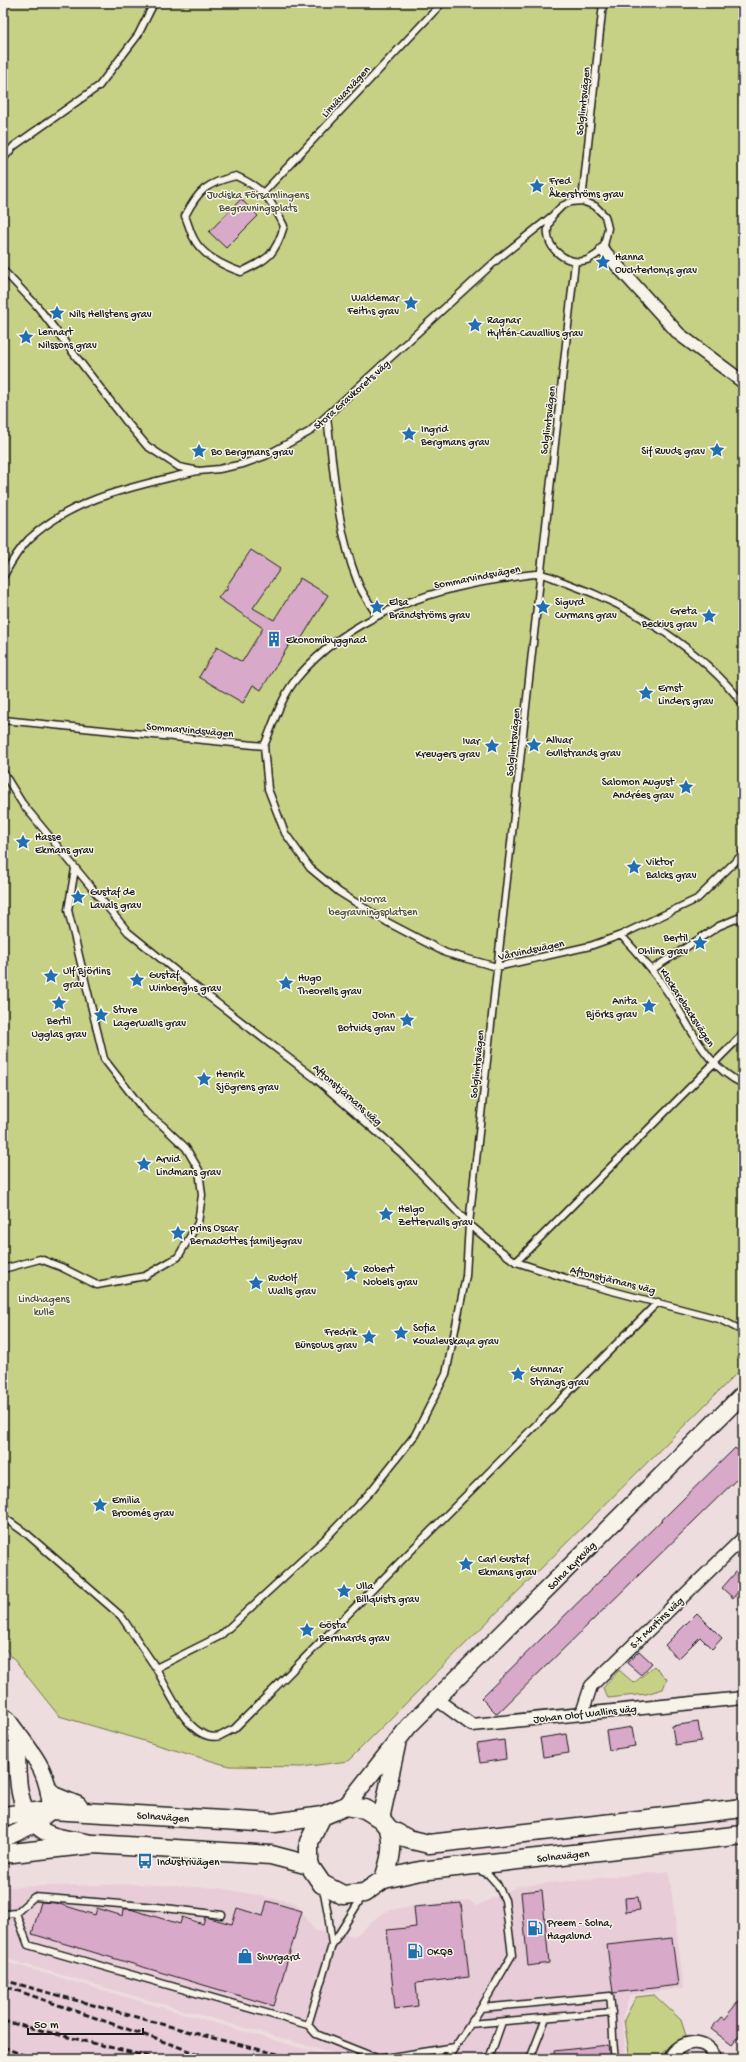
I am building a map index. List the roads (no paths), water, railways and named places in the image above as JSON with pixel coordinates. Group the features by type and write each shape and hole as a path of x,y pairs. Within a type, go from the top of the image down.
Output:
{"main road":[{"path":"50,1792 56,1797 70,1803 104,1812"},
{"path":"346,1806 365,1809 408,1839 429,1844 743,1808"},
{"name":"Solnavägen","path":"3,1816 31,1819 51,1810 274,1823 322,1816 346,1806"},
{"path":"3,1854 94,1844 271,1854 309,1865 309,1842 322,1816"},
{"path":"384,1879 391,1859 392,1842 385,1824"},
{"name":"Solnavägen","path":"309,1865 322,1884 342,1895 364,1893 384,1879 460,1865 743,1835"}],"street":[{"path":"603,250 680,334 743,382"},
{"name":"Solna kyrkväg","path":"346,1806 399,1737 743,1394"},
{"name":"S:t Martins väg","path":"582,1713 591,1686 743,1538"},
{"name":"Johan Olof Wallins väg","path":"436,1699 472,1725 743,1698"},
{"path":"3,1717 7,1719 39,1763 50,1792 51,1810"},
{"path":"17,1733 19,1792 31,1819 46,1832 94,1844"},
{"name":"Solna kyrkväg","path":"385,1824 390,1769 399,1737"},
{"path":"3,1839 31,1819"},
{"path":"670,2059 679,2046 691,2042 699,2043 707,2047 715,2059"}],"lane":[{"path":"3,159 14,146 99,86 138,35 154,3"},
{"name":"Linvävarvägen","path":"263,193 442,3"},
{"name":"Solglimtsvägen","path":"582,201 603,3"},
{"path":"236,176 254,184 263,193 273,202 284,226 279,243 266,260 241,272 226,267 208,254 193,239 185,216 195,197 214,181 236,176"},
{"path":"552,216 548,229 550,242 558,254 575,262 588,260 603,250 608,228 605,216 595,206 582,201"},
{"name":"Stora Gravkorets väg","path":"3,270 37,306 125,420 148,446 179,467 199,471 219,469 265,456 309,432 328,417 499,258 552,216 562,206 571,202 582,201"},
{"name":"Solglimtsvägen","path":"156,1668 220,1636 326,1538 370,1491 415,1435 446,1374 466,1276 469,1224 547,498 575,262"},
{"path":"328,417 339,509 346,547 357,582 377,615"},
{"path":"3,577 28,540 51,521 89,501 125,489 199,471"},
{"name":"Sommarvindsvägen","path":"3,720 264,746 277,713 296,679 326,647 377,615 443,591 489,581 540,574 585,590 632,612 691,652 733,690 743,704"},
{"name":"Vårvindsvägen","path":"264,746 268,789 285,833 310,868 339,892 393,925 446,953 497,967 590,946 621,935 696,899 743,854"},
{"name":"Aftonstjärnans väg","path":"3,772 22,803 128,932 192,985 316,1079 400,1152 469,1224 501,1251 516,1262 578,1282 719,1318 743,1331"},
{"path":"3,1269 40,1259 61,1267 97,1285 145,1276 178,1257 198,1223 202,1195 199,1170 186,1148 162,1125 146,1113 104,1059 68,910 75,869"},
{"path":"651,970 712,930 743,916"},
{"name":"Klockarebacksvägen","path":"621,935 667,991 713,1064 728,1077 743,1084"},
{"path":"516,1262 743,1034"},
{"path":"3,1517 27,1534 121,1616 156,1668 176,1706 191,1725 204,1735 219,1736 234,1729 658,1302"},
{"path":"447,2059 481,2008 512,1955 505,1900 497,1884 488,1874 460,1865"},
{"path":"322,1884 332,1946"},
{"path":"308,2025 332,1946 352,1916 364,1893"},
{"path":"3,1914 16,1913 34,1897 157,1907 222,1915"},
{"path":"16,1913 28,1944 308,2025 316,2034 379,2059 455,2047"},
{"path":"481,2008 610,1996 612,2012 611,2028 615,2059"},
{"path":"470,2024 612,2012"},
{"path":"530,2059 546,2018"},
{"path":"489,2059 502,2022"}],"railway":[{"path":"3,1980 201,2035 297,2059"},
{"path":"7,1987 213,2059"},
{"path":"3,2021 158,2059"},
{"path":"3,2047 33,2059"},
{"path":"3,2057 7,2059"}],"place":[{"name":"Fred Åkerströms grav","path":"537,186"},
{"name":"Hanna Ouchterlonys grav","path":"603,262"},
{"name":"Waldemar Feiths grav","path":"411,303"},
{"name":"Nils Hellstens grav","path":"57,313"},
{"name":"Ragnar Hyltén-Cavallius grav","path":"475,325"},
{"name":"Lennart Nilssons grav","path":"26,337"},
{"name":"Ingrid Bergmans grav","path":"409,434"},
{"name":"Sif Ruuds grav","path":"717,450"},
{"name":"Bo Bergmans grav","path":"199,451"},
{"name":"Elsa Brändströms grav","path":"377,607"},
{"name":"Sigurd Curmans grav","path":"543,607"},
{"name":"Greta Beckius grav","path":"709,616"},
{"name":"Ekonomibyggnad","path":"274,639"},
{"name":"Ernst Linders grav","path":"646,693"},
{"name":"Allvar Gullstrands grav","path":"534,745"},
{"name":"Ivar Kreugers grav","path":"492,746"},
{"name":"Salomon August Andrées grav","path":"686,787"},
{"name":"Hasse Ekmans grav","path":"23,842"},
{"name":"Viktor Balcks grav","path":"634,867"},
{"name":"Gustaf de Lavals grav","path":"78,897"},
{"name":"Bertil Ohlins grav","path":"700,943"},
{"name":"Ulf Björlins grav","path":"51,976"},
{"name":"Gustaf Winberghs grav","path":"137,980"},
{"name":"Hugo Theorells grav","path":"286,983"},
{"name":"Bertil Ugglas grav","path":"59,1003"},
{"name":"Anita Björks grav","path":"649,1006"},
{"name":"Sture Lagerwalls grav","path":"101,1015"},
{"name":"John Botvids grav","path":"407,1020"},
{"name":"Henrik Sjögrens grav","path":"204,1079"},
{"name":"Arvid Lindmans grav","path":"144,1164"},
{"name":"Helgo Zettervalls grav","path":"386,1214"},
{"name":"prins Oscar Bernadottes familjegrav","path":"178,1233"},
{"name":"Robert Nobels grav","path":"351,1274"},
{"name":"Rudolf Walls grav","path":"256,1283"},
{"name":"Sofia Kovalevskaya grav","path":"401,1333"},
{"name":"Fredrik Bünsows grav","path":"369,1337"},
{"name":"Gunnar Strängs grav","path":"518,1374"},
{"name":"Emilia Broomés grav","path":"100,1505"},
{"name":"Carl Gustaf Ekmans grav","path":"466,1564"},
{"name":"Ulla Billquists grav","path":"344,1591"},
{"name":"Gösta Bernhards grav","path":"307,1630"},
{"name":"Industrivägen","path":"145,1861"},
{"name":"Preem - Solna, Hagalund","path":"535,1928"},
{"name":"OKQ8","path":"415,1951"},
{"name":"Shurgard","path":"245,1956"}],"park label":[{"name":"Judiska Församlingens Begravningsplats","path":"258,200"},
{"name":"Norra begravningsplatsen","path":"373,904"},
{"name":"Lindhagens kulle","path":"44,1304"}]}
